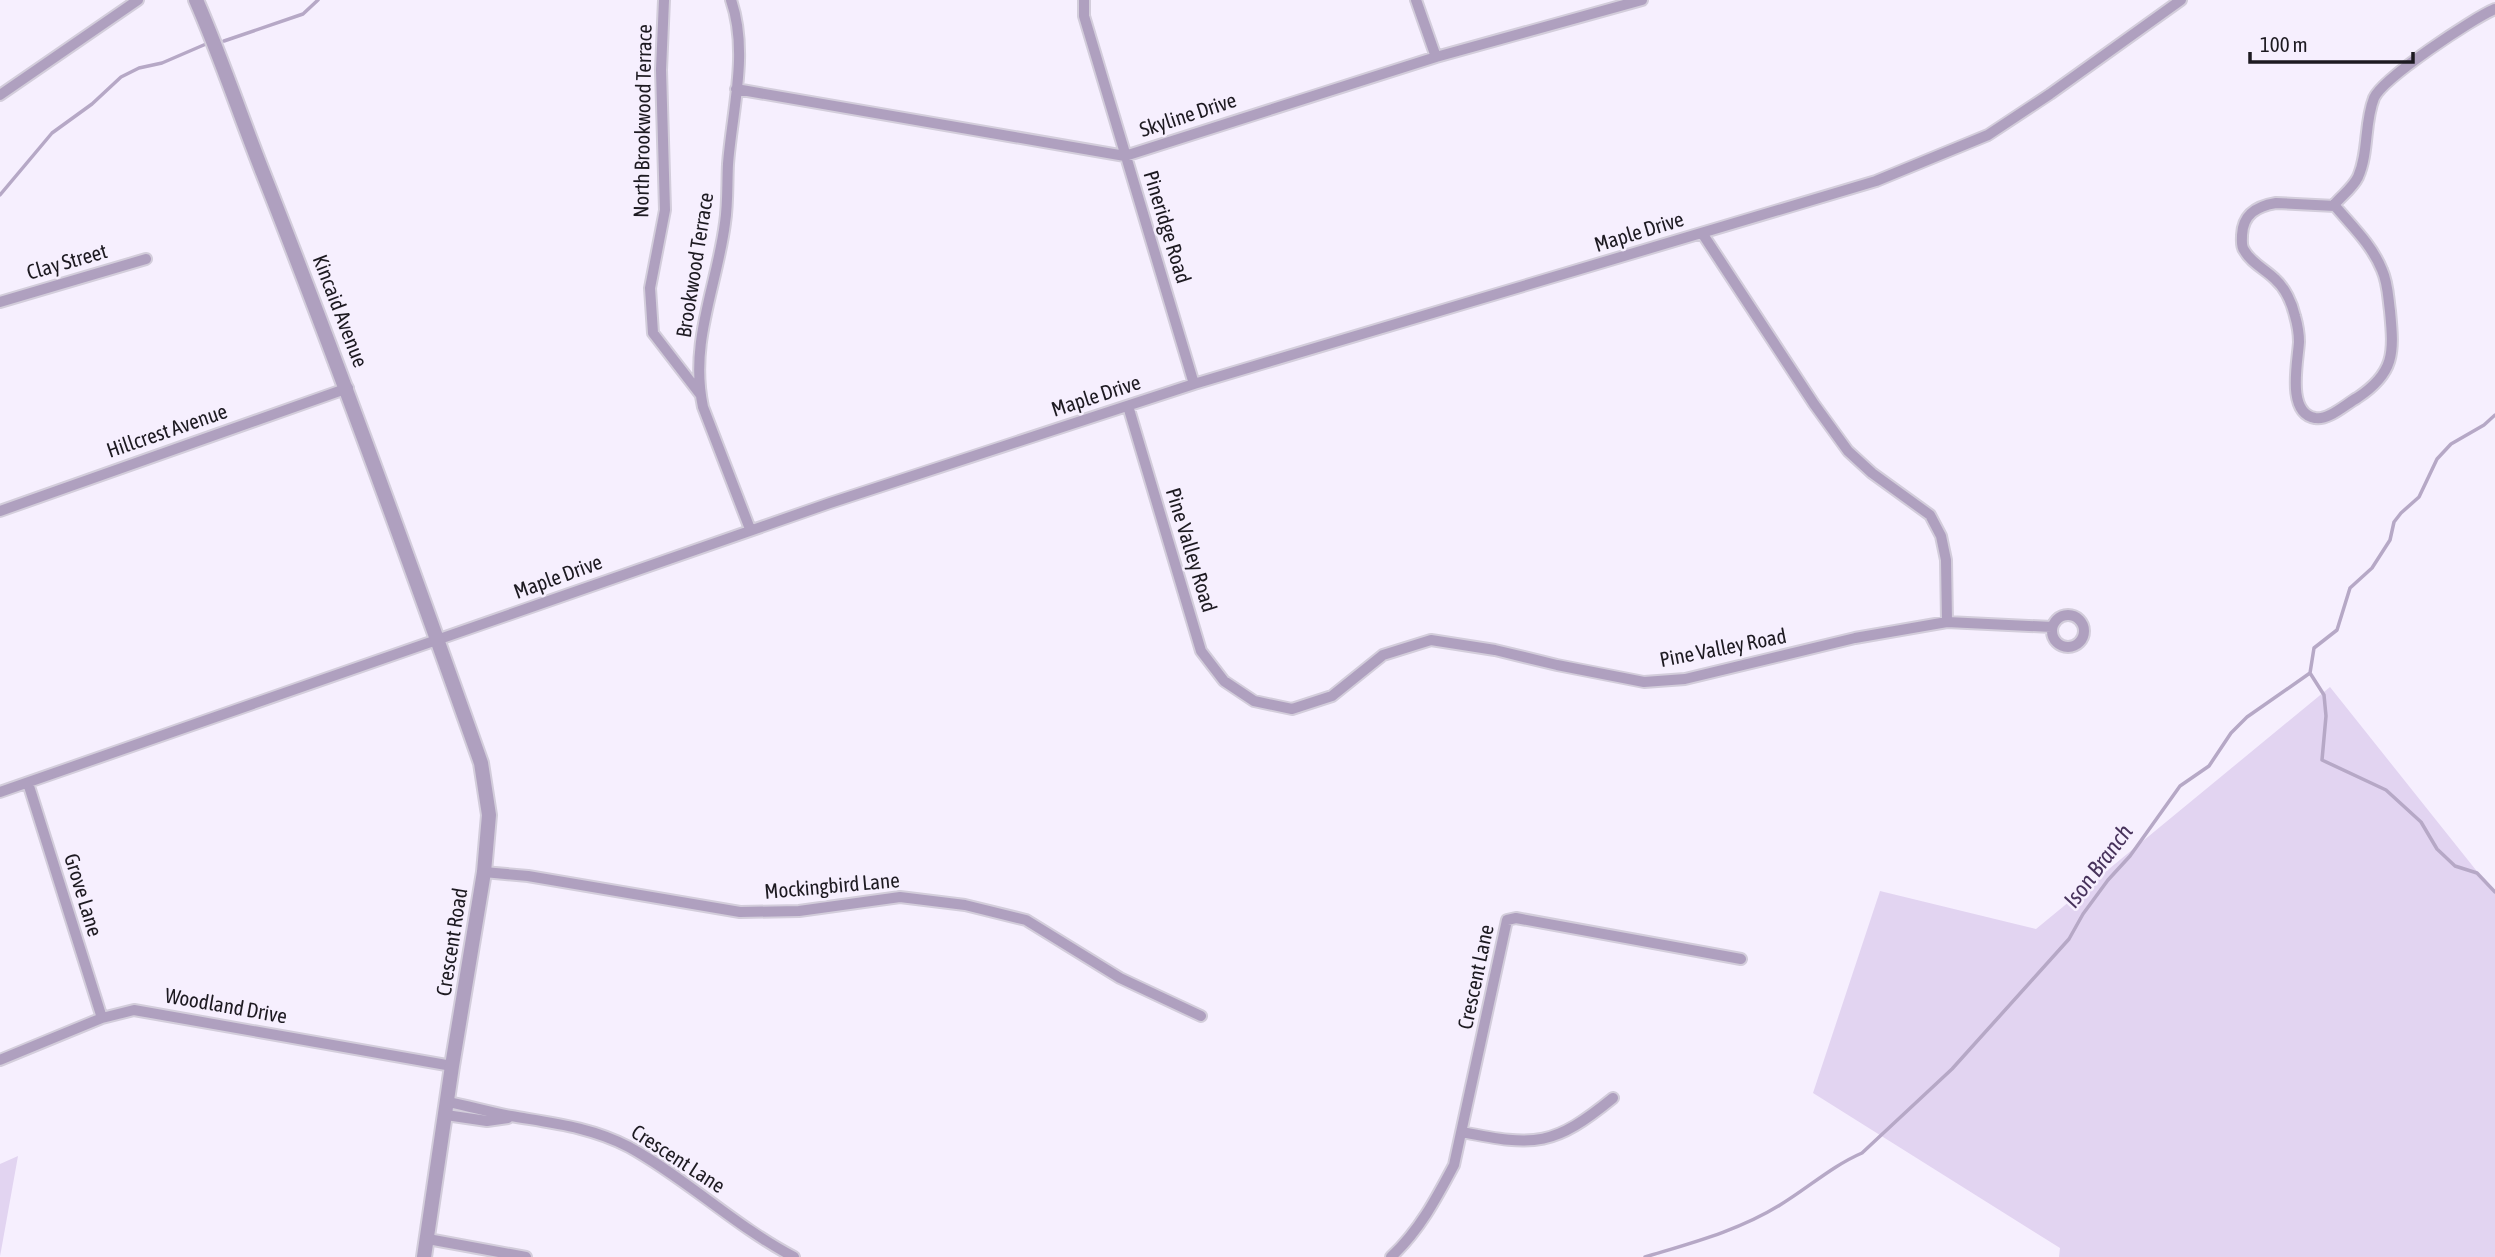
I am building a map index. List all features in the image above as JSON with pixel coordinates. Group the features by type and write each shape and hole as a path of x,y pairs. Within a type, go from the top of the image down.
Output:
{"street":[{"path":"0,96 138,0"},
{"name":"Kincaid Avenue","path":"196,0 348,388 438,640"},
{"name":"North Brookwood Terrace","path":"664,0 660,69 665,210 650,288 653,332 700,394"},
{"name":"Brookwood Terrace","path":"731,0 740,52 726,223 700,334 700,394 750,529"},
{"name":"Pineridge Road","path":"1084,0 1084,16 1194,384"},
{"path":"1416,0 1436,57"},
{"name":"Skyline Drive","path":"736,89 1125,156 1436,57 1642,0"},
{"name":"Maple Drive","path":"0,792 750,529 1194,384 1876,181 1988,135 2180,0"},
{"path":"2334,205 2371,249 2382,271 2388,289 2393,352 2385,371 2372,388 2326,417 2314,418 2305,413 2298,404 2295,381 2299,339 2296,316 2289,298 2277,280 2251,260 2242,248 2242,227 2248,215 2260,205 2334,205 2352,188 2359,175 2370,111 2376,94 2408,66 2495,9"},
{"path":"1702,233 1847,451 1872,473 1930,514 1941,537 1946,560 1947,622"},
{"name":"Clay Street","path":"0,302 146,259"},
{"name":"Hillcrest Avenue","path":"0,511 348,388"},
{"name":"Pine Valley Road","path":"1128,406 1201,651 1224,681 1254,701 1292,709 1332,696 1383,655 1431,640 1495,650 1634,681 1665,681 1696,677 1855,638 1947,622 2052,627"},
{"name":"Crescent Road","path":"424,1257 484,872 489,815 481,763 438,640"},
{"name":"Grove Lane","path":"28,783 102,1018"},
{"name":"Mockingbird Lane","path":"484,872 528,876 740,912 799,911 900,897 965,905 1026,920 1120,978 1201,1016"},
{"name":"Crescent Lane","path":"1391,1257 1410,1240 1454,1166 1507,920 1516,918 1741,959"},
{"name":"Woodland Drive","path":"0,1059 102,1018 134,1010 452,1066"},
{"path":"1462,1132 1533,1141 1561,1134 1583,1123 1613,1098"},
{"name":"Crescent Lane","path":"447,1108 487,1121 518,1117 579,1127 627,1146 670,1173 757,1236 794,1257"},
{"path":"428,1239 526,1257"}],"shaded area":[{"path":"2330,687 2495,894 2495,1257 2059,1257 2060,1248 1813,1093 1880,891 2036,929"},
{"path":"18,1156 1,1251 0,1256 0,1164"}],"waterway":[{"path":"224,41 303,14 318,0"},
{"path":"0,195 52,133 92,104 121,77 206,44"},
{"name":"Ison Branch","path":"1645,1257 1731,1229 1780,1205 1862,1153 1952,1069 2069,939 2083,914 2130,856 2180,786 2209,766 2231,733 2247,717 2310,673 2314,648 2337,630 2350,588 2372,568 2390,540 2394,522 2419,497 2437,459 2451,444 2484,425 2495,415"},
{"path":"2310,673 2324,695 2326,716 2322,760 2386,790 2421,822 2437,849 2455,866 2477,873 2495,892"}]}
